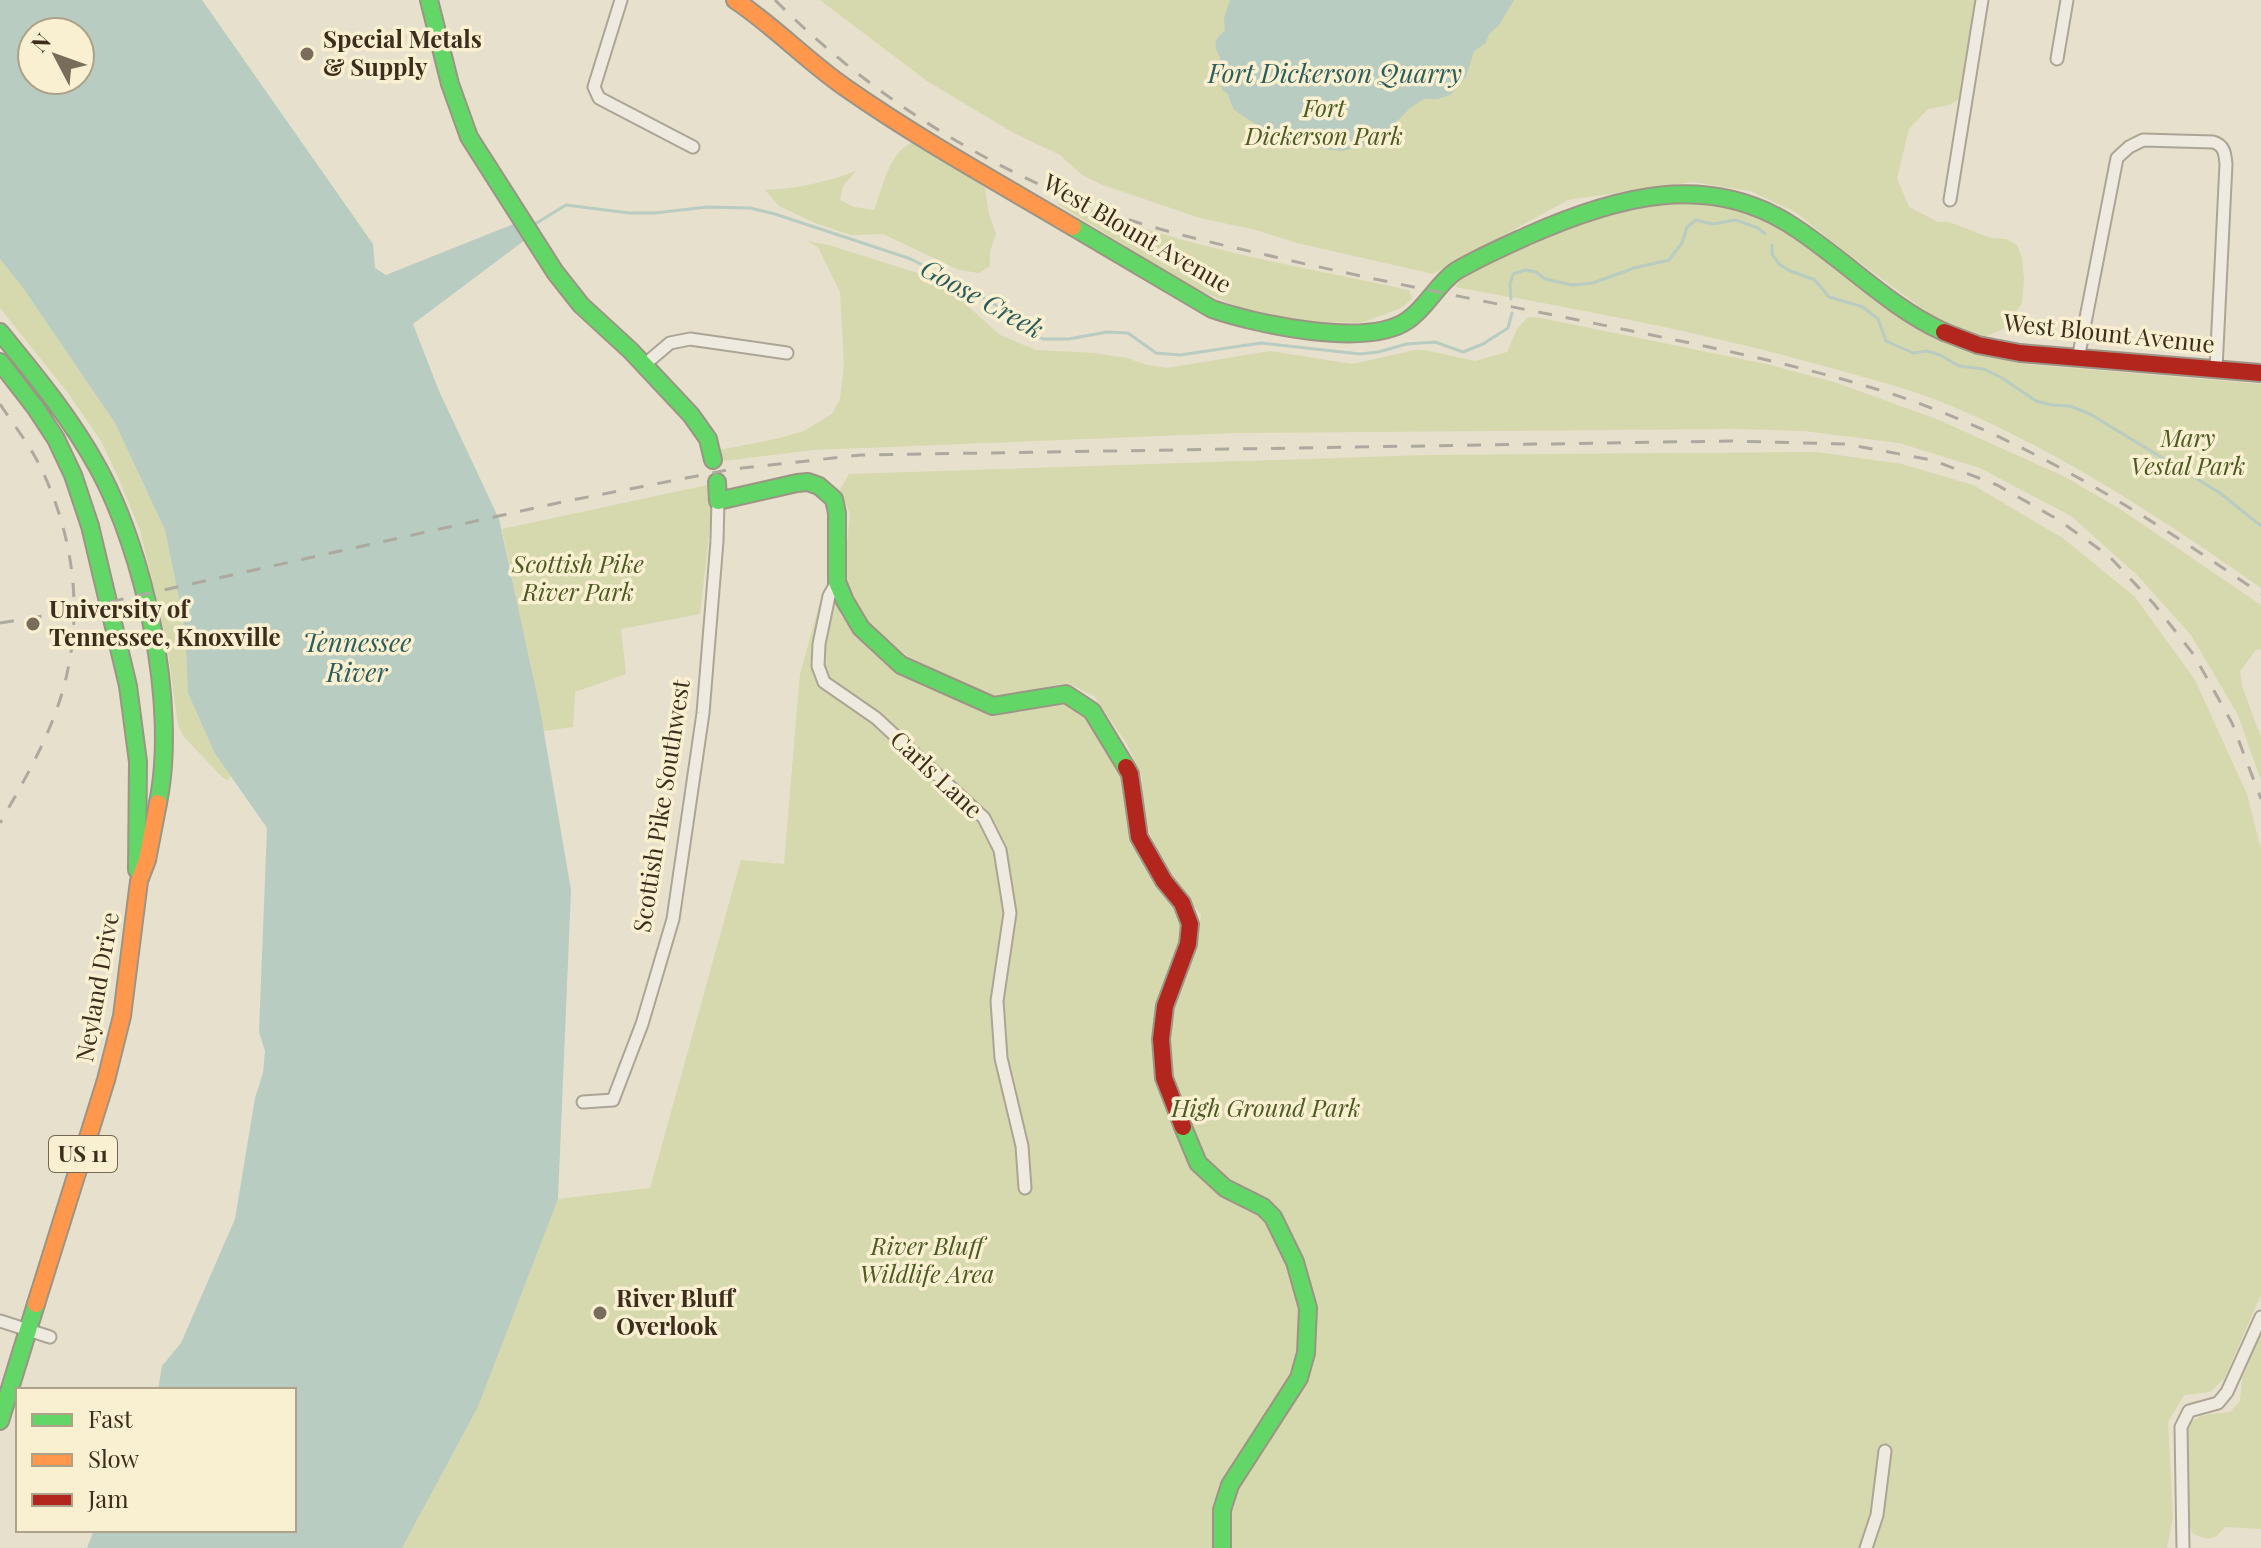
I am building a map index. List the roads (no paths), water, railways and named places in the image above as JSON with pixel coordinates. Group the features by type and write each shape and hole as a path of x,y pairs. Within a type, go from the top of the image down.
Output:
{"street":[{"path":"429,0 450,84 469,137 555,272 581,305 644,365 700,426 708,439 713,460"},
{"path":"621,0 594,87 599,98 693,147"},
{"name":"West Blount Avenue","path":"735,0 843,86 906,128 1189,296 1215,310 1247,320 1361,333 1401,324 1427,302 1452,274 1532,234 1584,213 1627,201 1692,193 1734,200 1780,218 1880,293 1940,330 1995,349 2078,359 2261,373"},
{"path":"1950,200 1982,0"},
{"path":"2057,59 2067,0"},
{"path":"2078,359 2117,158 2143,140 2213,142 2223,149 2226,164 2216,369"},
{"name":"Neyland Drive","path":"0,332 83,442 109,490 136,565 162,701 164,751 163,774 147,863 139,881"},
{"path":"644,365 670,343 690,339 787,353"},
{"name":"Neyland Drive","path":"0,362 56,439 73,475 90,526 120,648 131,710 138,762 139,824 136,861 139,881 122,1016 106,1080 0,1421"},
{"name":"Scottish Pike Southwest","path":"583,1102 613,1100 642,1024 673,919 703,713 717,541 717,482"},
{"path":"718,501 787,484 808,482 819,486 834,499 837,513 837,582 861,628 901,665 993,706 1066,694 1092,711 1130,774 1139,837 1164,881 1182,903 1190,924 1188,944 1165,1006 1161,1039 1164,1078 1198,1163 1225,1188 1263,1207 1273,1217 1295,1262 1308,1308 1306,1353 1299,1378 1230,1485 1222,1510 1222,1548"},
{"name":"Carls Lane","path":"837,582 829,596 819,644 818,666 824,682 876,718 984,818 1000,850 1010,913 997,1001 1001,1058 1022,1146 1025,1188"},
{"path":"2183,1548 2181,1427 2189,1411 2218,1403 2227,1392 2261,1317"},
{"path":"0,1321 50,1337"},
{"path":"1866,1548 1877,1515 1885,1451"}],"water":[{"name":"Tennessee River","path":"0,0 202,0 373,244 375,268 386,275 516,223 525,240 413,324 439,391 499,519 540,709 571,890 558,1199 478,1407 402,1548 87,1548 93,1532 296,1532 296,1388 158,1388 162,1366 181,1343 235,1219 265,1051 259,1032 267,828 214,752 188,693 185,628 165,530 115,423 0,259"},
{"name":"Fort Dickerson Quarry","path":"1230,0 1514,0 1486,43 1474,51 1466,77 1450,95 1424,99 1410,108 1380,139 1341,151 1289,143 1234,110 1227,93 1222,90 1220,57 1216,50 1217,40 1225,31 1224,18"}],"waterway":[{"name":"Goose Creek","path":"535,224 566,205 629,213 707,207 750,208 911,259 993,303 1043,339 1069,339 1107,332 1128,333 1156,353 1180,355 1261,343 1360,354 1407,344 1435,342 1463,352 1508,328 1512,313"},
{"path":"1511,299 1513,274 1525,270 1536,272 1545,279 1572,285 1593,283 1634,268 1669,260 1682,243 1687,227 1696,220 1712,224 1736,220 1765,234"},
{"path":"1772,245 1772,254 1779,264 1815,280 1829,297 1863,307 1878,319 1886,341 1913,353 1927,351 1959,366 1984,369 2036,401 2070,406 2090,414 2220,493 2261,526"}],"railway":[{"path":"775,0 854,70 941,132 987,158 1083,203 1133,221 1222,245 1726,351 1889,393 1988,432 2082,480 2173,535 2261,594"},
{"path":"0,404 36,458 53,496 70,557 74,620 65,683 55,714 37,756 0,823"},
{"path":"0,623 55,614 562,502 733,469 861,455 1731,441 1845,444 1932,460 1997,485 2057,519 2109,556 2154,604 2194,655 2232,723 2261,799"}],"place":[{"name":"Special Metals & Supply","path":"307,54"},
{"name":"University of Tennessee, Knoxville","path":"33,624"},
{"name":"River Bluff Overlook","path":"600,1313"}],"park label":[{"name":"Fort Dickerson Park","path":"1324,123"},
{"name":"Mary Vestal Park","path":"2188,453"},
{"name":"Scottish Pike River Park","path":"578,579"},
{"name":"High Ground Park","path":"1266,1109"},
{"name":"River Bluff Wildlife Area","path":"927,1261"}]}
